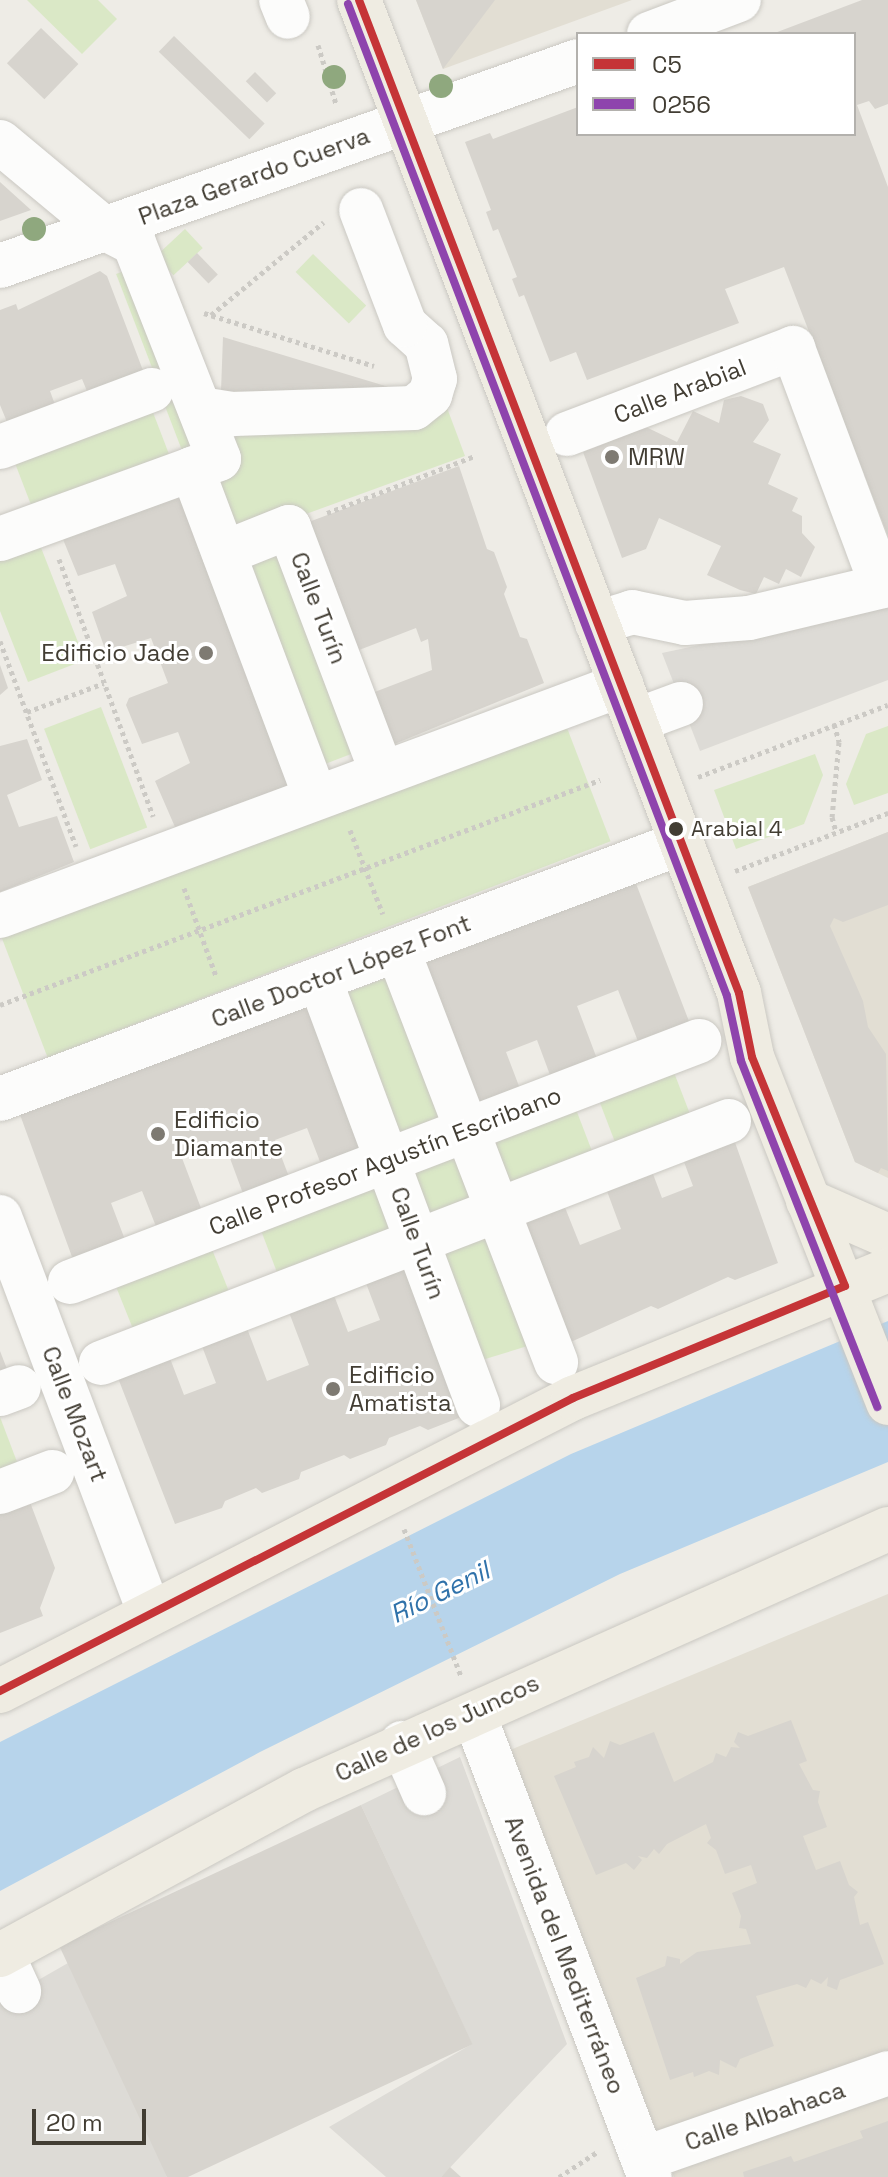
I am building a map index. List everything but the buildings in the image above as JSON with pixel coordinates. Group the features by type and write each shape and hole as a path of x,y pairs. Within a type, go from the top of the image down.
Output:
{"main road":[{"path":"359,0 739,993 752,1057 888,1403"},
{"path":"808,1201 888,1236"},
{"path":"0,1691 149,1611 573,1398 852,1306 888,1270"},
{"name":"Calle de los Juncos","path":"7,1967 304,1790 402,1743 888,1529"}],"street":[{"path":"654,32 739,0"},
{"name":"Plaza Gerardo Cuerva","path":"102,227 133,221 576,62"},
{"name":"Plaza Gerardo Cuerva","path":"0,142 102,227 134,243 201,409"},
{"path":"0,539 219,459 201,409 234,414 414,408 430,395 435,379 426,344 405,325 344,214"},
{"path":"0,266 102,227"},
{"path":"426,344 483,325"},
{"name":"Calle Arabial","path":"567,434 793,348 885,585"},
{"path":"0,447 152,390"},
{"path":"192,469 309,780"},
{"name":"Calle Turín","path":"224,553 289,527 375,754"},
{"path":"597,623 632,612 685,623 749,618 885,585"},
{"path":"0,916 543,714 628,703 681,704"},
{"name":"Calle Doctor López Font","path":"10,1095 681,843"},
{"path":"402,961 556,1363"},
{"name":"Calle Turín","path":"324,991 478,1405"},
{"name":"Calle Profesor Agustín Escribano","path":"70,1282 699,1041"},
{"path":"101,1363 729,1121"},
{"name":"Calle Mozart","path":"0,1217 149,1611"},
{"path":"0,1492 52,1472"},
{"name":"Avenida del Mediterráneo","path":"481,1733 646,2168"},
{"path":"402,1743 424,1793"},
{"name":"Calle Albahaca","path":"646,2168 888,2073"}],"path":[{"path":"295,19 338,114"},
{"path":"210,330 211,315 344,214"},
{"path":"199,311 383,368"},
{"path":"289,527 475,456"},
{"path":"45,523 155,822"},
{"path":"0,641 79,851"},
{"path":"27,712 104,683"},
{"path":"695,778 888,705"},
{"path":"834,724 839,742 832,817 836,832"},
{"path":"0,1005 600,780"},
{"path":"731,873 888,813"},
{"path":"349,826 386,920"},
{"path":"179,874 219,983"},
{"path":"404,1529 454,1657"}],"shaded area":[{"path":"416,0 632,0 443,69"},
{"path":"888,605 888,680 700,751 662,653"},
{"path":"888,832 888,1178 855,1162 748,887"},
{"path":"888,1594 888,2052 657,2134 510,1750"},
{"path":"460,1757 567,2044 441,2177 386,2177 329,2127 472,2044 361,1805"},
{"path":"68,1963 178,2172 166,2177 0,2177 0,2002"},
{"path":"888,2093 888,2177 674,2177 671,2168"}],"green space":[{"path":"27,0 98,0 117,19 82,54"},
{"path":"185,229 203,248 173,275 156,256"},
{"path":"313,254 366,305 349,323 296,272"},
{"path":"132,268 171,371 156,377 116,274"},
{"path":"177,390 202,454 186,461 161,396"},
{"path":"443,397 465,456 232,541 208,477 216,422"},
{"path":"149,402 173,465 36,518 12,455"},
{"path":"286,538 367,748 318,767 237,557"},
{"path":"38,540 85,660 28,682 0,611 0,554"},
{"path":"101,707 147,827 90,849 44,729"},
{"path":"564,720 611,841 48,1057 1,936"},
{"path":"888,726 888,793 854,805 846,784 866,734"},
{"path":"815,754 823,775 804,824 736,849 714,790"},
{"path":"396,974 451,1118 391,1141 336,997"},
{"path":"670,1062 694,1125 620,1154 595,1091"},
{"path":"572,1099 596,1162 507,1196 483,1133"},
{"path":"460,1141 485,1204 426,1228 401,1165"},
{"path":"376,1173 400,1236 281,1282 257,1219"},
{"path":"493,1227 529,1346 468,1364 432,1246"},
{"path":"207,1237 232,1300 137,1339 112,1276"},
{"path":"0,1417 22,1475 0,1483"}],"water":[{"name":"Río Genil","path":"888,1321 888,1462 620,1574 260,1752 0,1891 0,1742 571,1454"}],"transit line":[{"name":"C5","path":"0,1691 573,1398 845,1286 752,1057 739,993 359,0"},
{"name":"0256","path":"348,4 727,996 741,1061 877,1407"}],"place":[{"name":"MRW","path":"612,457"},
{"name":"Edificio Jade","path":"206,653"},
{"name":"Arabial 4","path":"676,829"},
{"name":"Edificio Diamante","path":"158,1134"},
{"name":"Edificio Amatista","path":"333,1389"}]}
